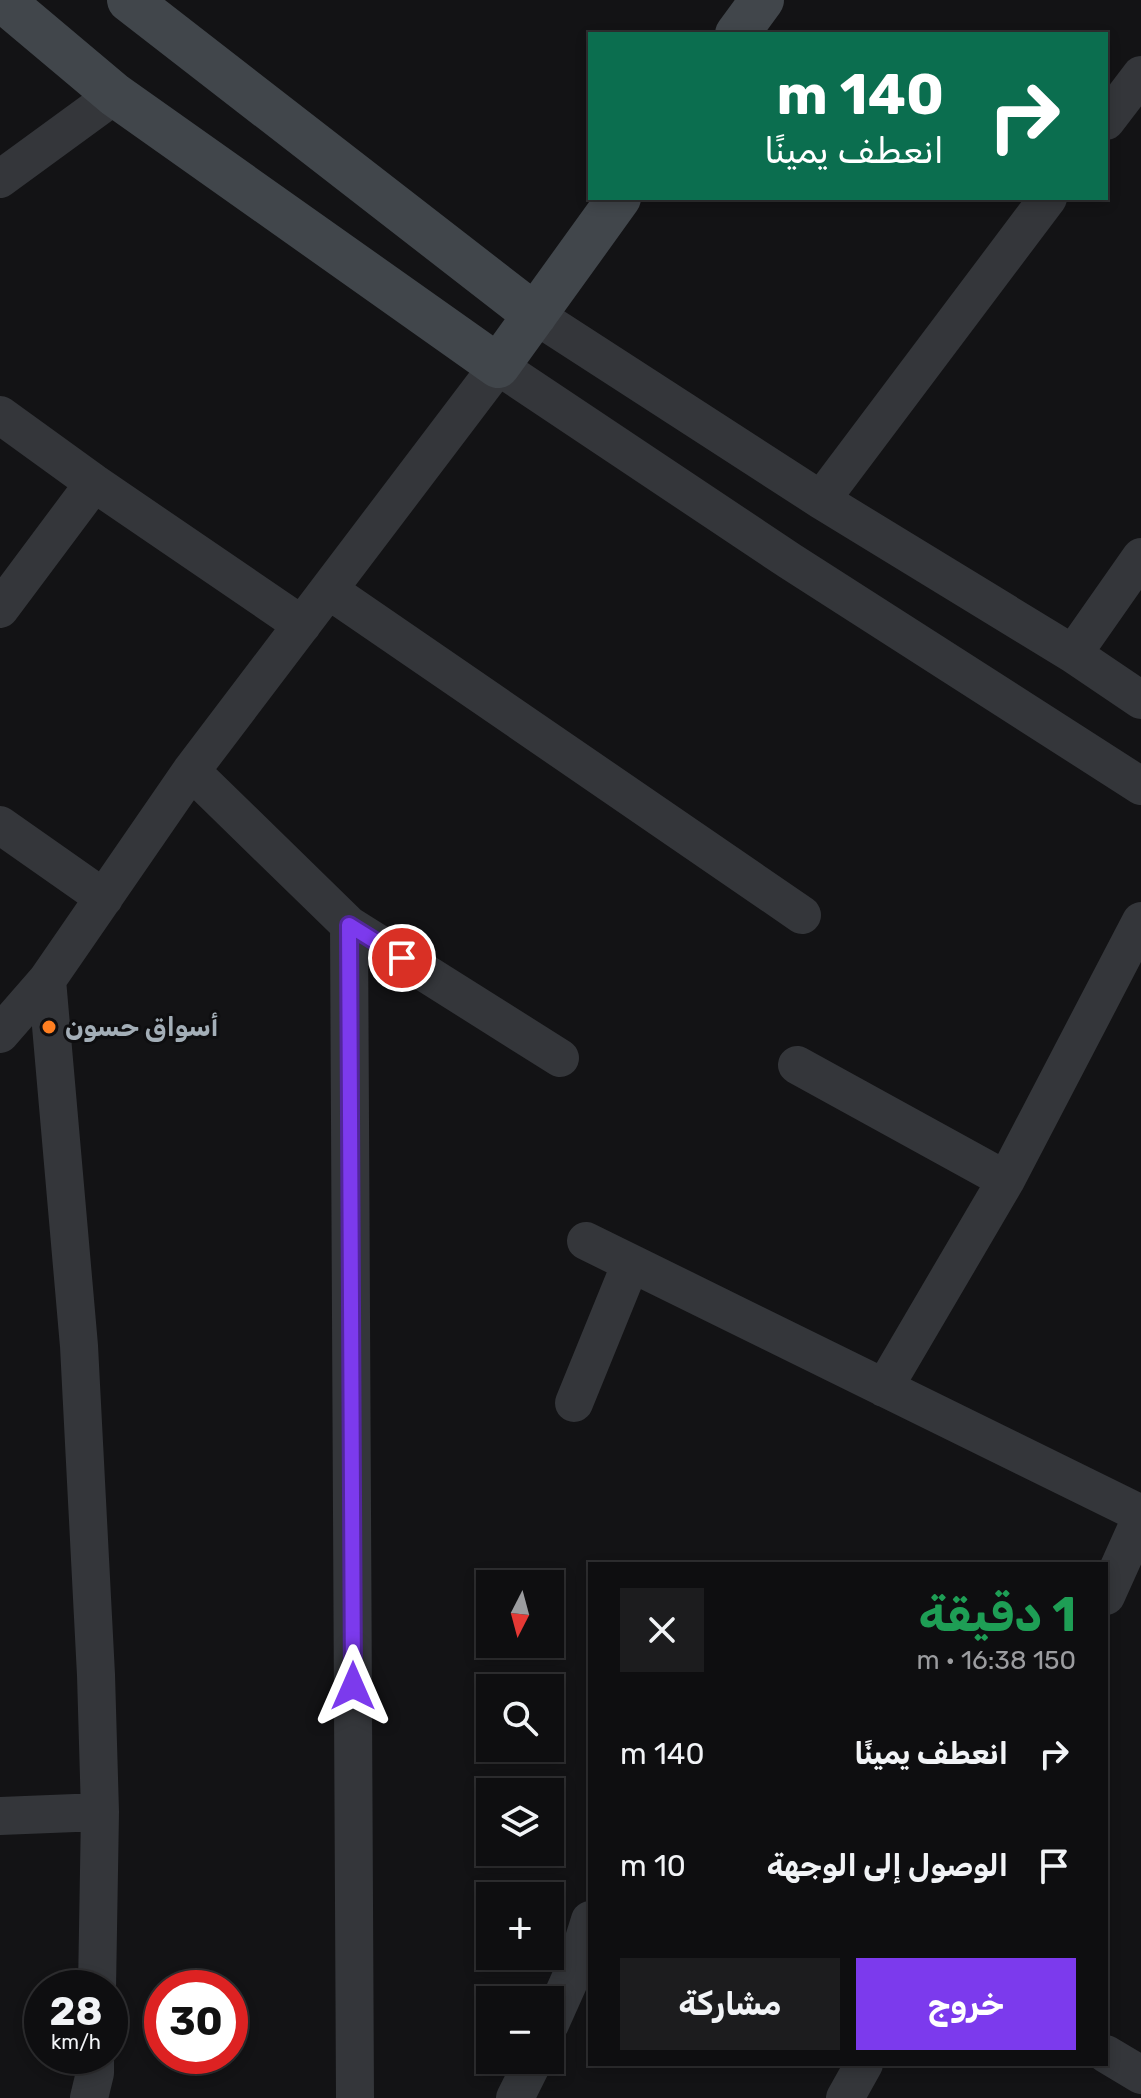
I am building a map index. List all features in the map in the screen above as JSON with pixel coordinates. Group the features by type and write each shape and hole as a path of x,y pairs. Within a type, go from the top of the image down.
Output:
{"street":[{"path":"2,0 115,95 498,366 802,570 1141,786"},
{"path":"129,0 535,315 821,500 1073,654 1141,700"},
{"path":"738,32 762,0"},
{"path":"1108,118 1141,75"},
{"path":"0,179 115,95"},
{"path":"0,1034 47,980 191,771 330,591 618,200"},
{"path":"821,500 1046,200"},
{"path":"0,415 302,625"},
{"path":"0,609 94,483"},
{"path":"1073,654 1141,557"},
{"path":"330,591 802,915"},
{"path":"191,771 349,925 560,1058"},
{"path":"0,825 104,898"},
{"path":"884,1388 1006,1180 1141,921"},
{"path":"349,925 355,2098"},
{"path":"47,980 79,1346 96,1675 100,1812 97,1970"},
{"path":"797,1065 1006,1180"},
{"path":"586,1241 1141,1516 1108,1591"},
{"path":"574,1403 631,1263"},
{"path":"0,1816 100,1812"},
{"path":"564,1993 588,1926"},
{"path":"1108,2055 1141,2075"},
{"path":"845,2098 862,2066"},
{"path":"89,2098 95,2074"},
{"path":"515,2098 527,2074"}],"place":[{"name":"أسواق حسون","path":"49,1027"}],"route":[{"path":"353,1686 349,925 402,958"}]}
